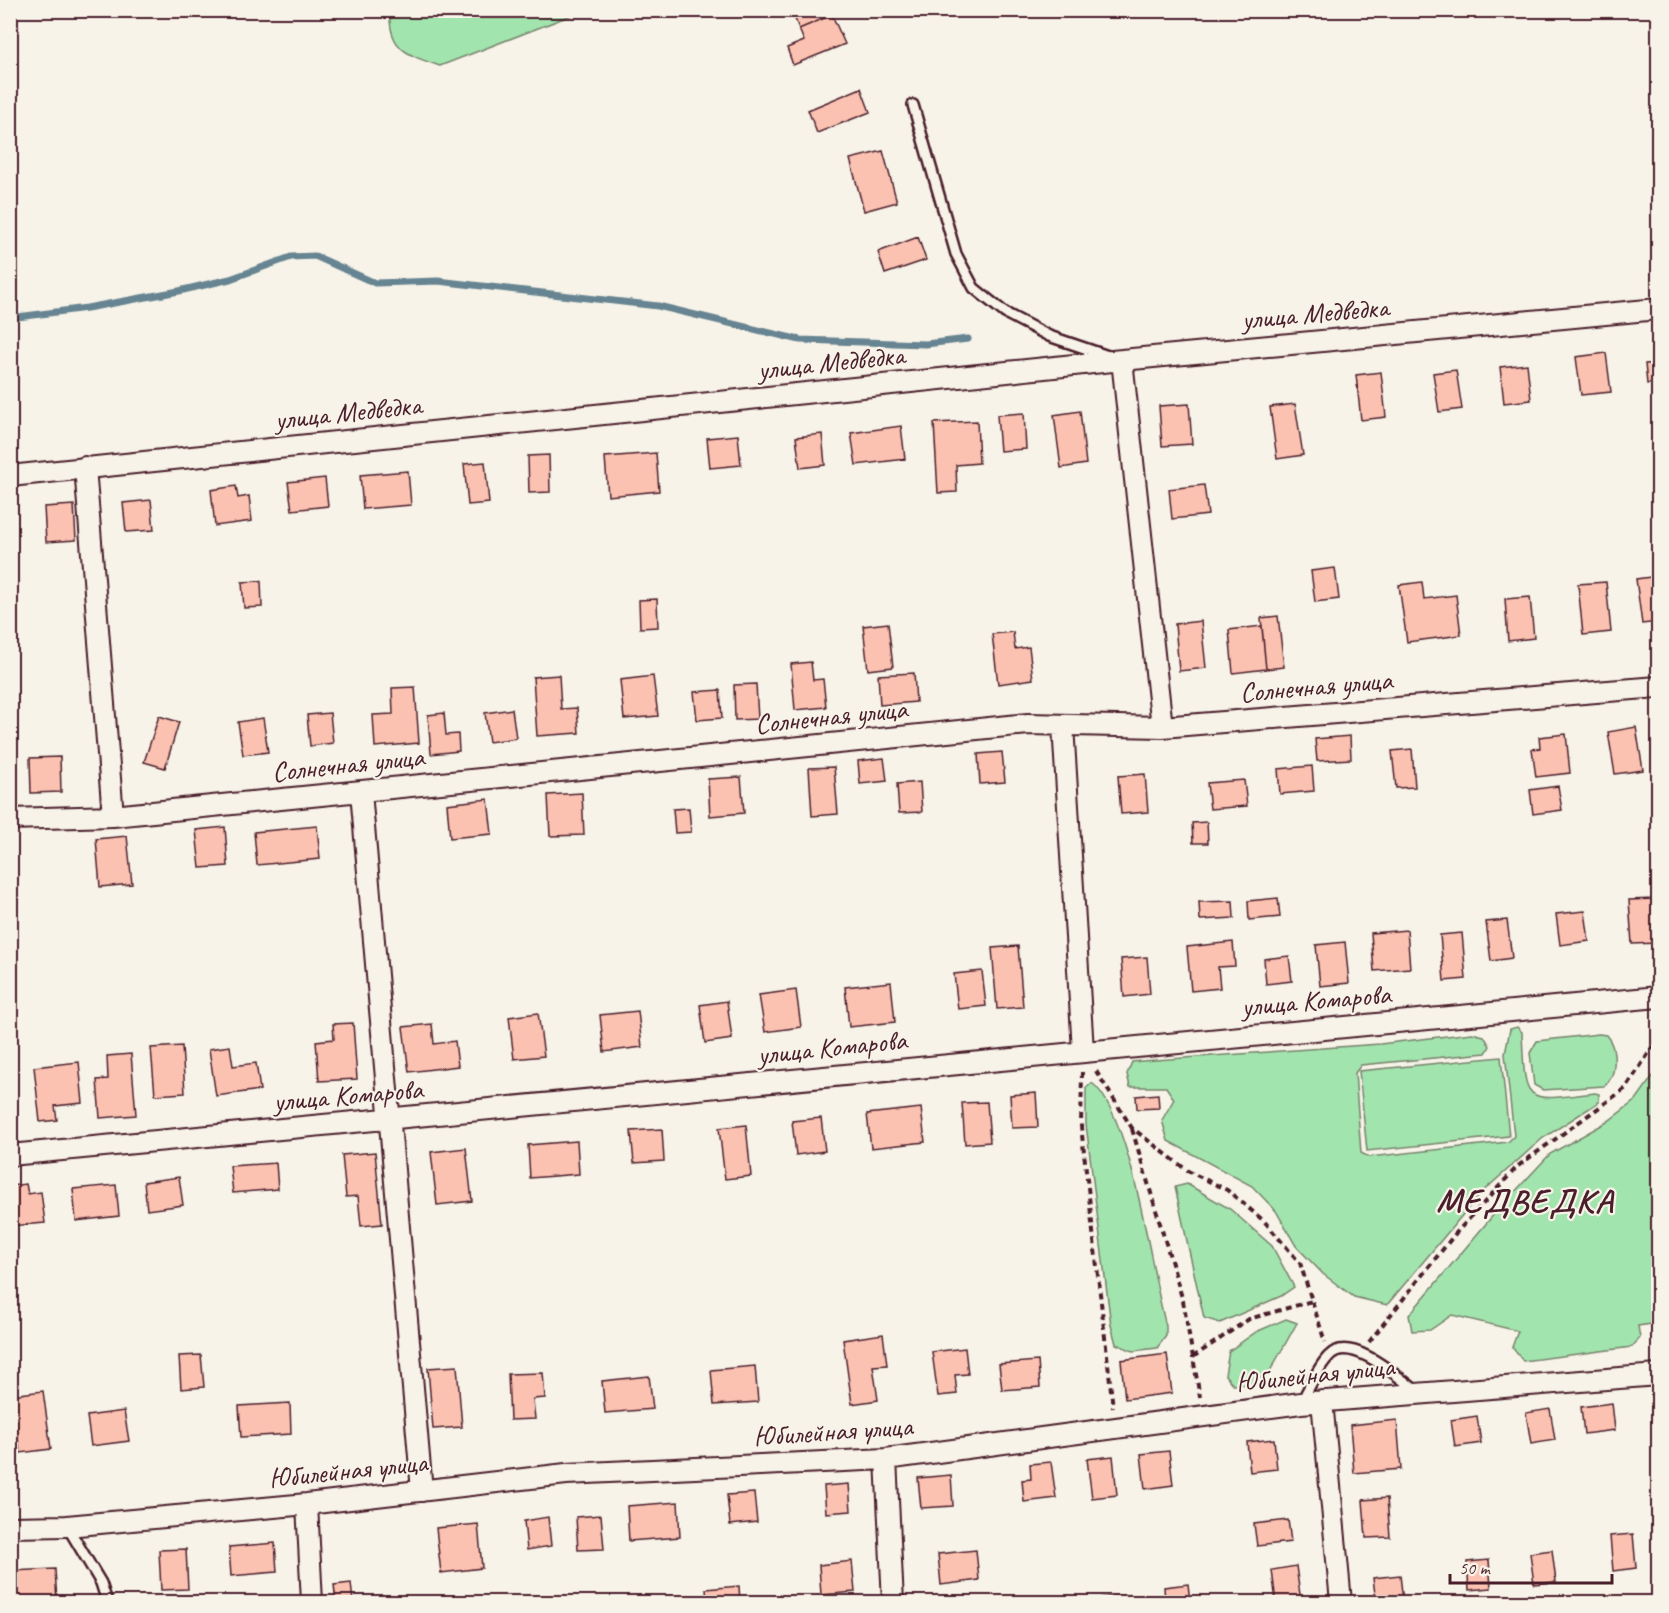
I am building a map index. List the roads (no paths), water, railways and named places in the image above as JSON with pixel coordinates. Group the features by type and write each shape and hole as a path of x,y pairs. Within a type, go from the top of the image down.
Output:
{"street":[{"name":"улица Медведка","path":"10,476 1122,360 1659,309"},
{"path":"1122,360 1162,727"},
{"path":"85,468 113,816"},
{"name":"Солнечная улица","path":"10,819 113,816 1028,724 1162,727 1659,687"},
{"path":"1063,724 1083,1051"},
{"path":"361,792 422,1491"},
{"name":"улица Комарова","path":"10,1155 1659,997"},
{"name":"Юбилейная улица","path":"10,1527 67,1526 307,1504 566,1474 886,1458 1301,1403 1418,1392 1659,1375"},
{"path":"1322,1401 1341,1602"},
{"path":"886,1458 893,1602"},
{"path":"307,1504 312,1602"}],"lane":[{"path":"913,105 956,254 974,288 1005,313 1049,336 1122,360"},
{"path":"1301,1403 1329,1355 1340,1350 1361,1352 1418,1392"},
{"path":"67,1526 101,1583 106,1602"}],"waterway":[{"path":"10,318 87,308 179,291 230,279 291,257 315,256 375,283 438,281 658,306 800,340 926,344 968,339"}],"district":[{"name":"МЕДВЕДКА","path":"1525,1200"}]}
